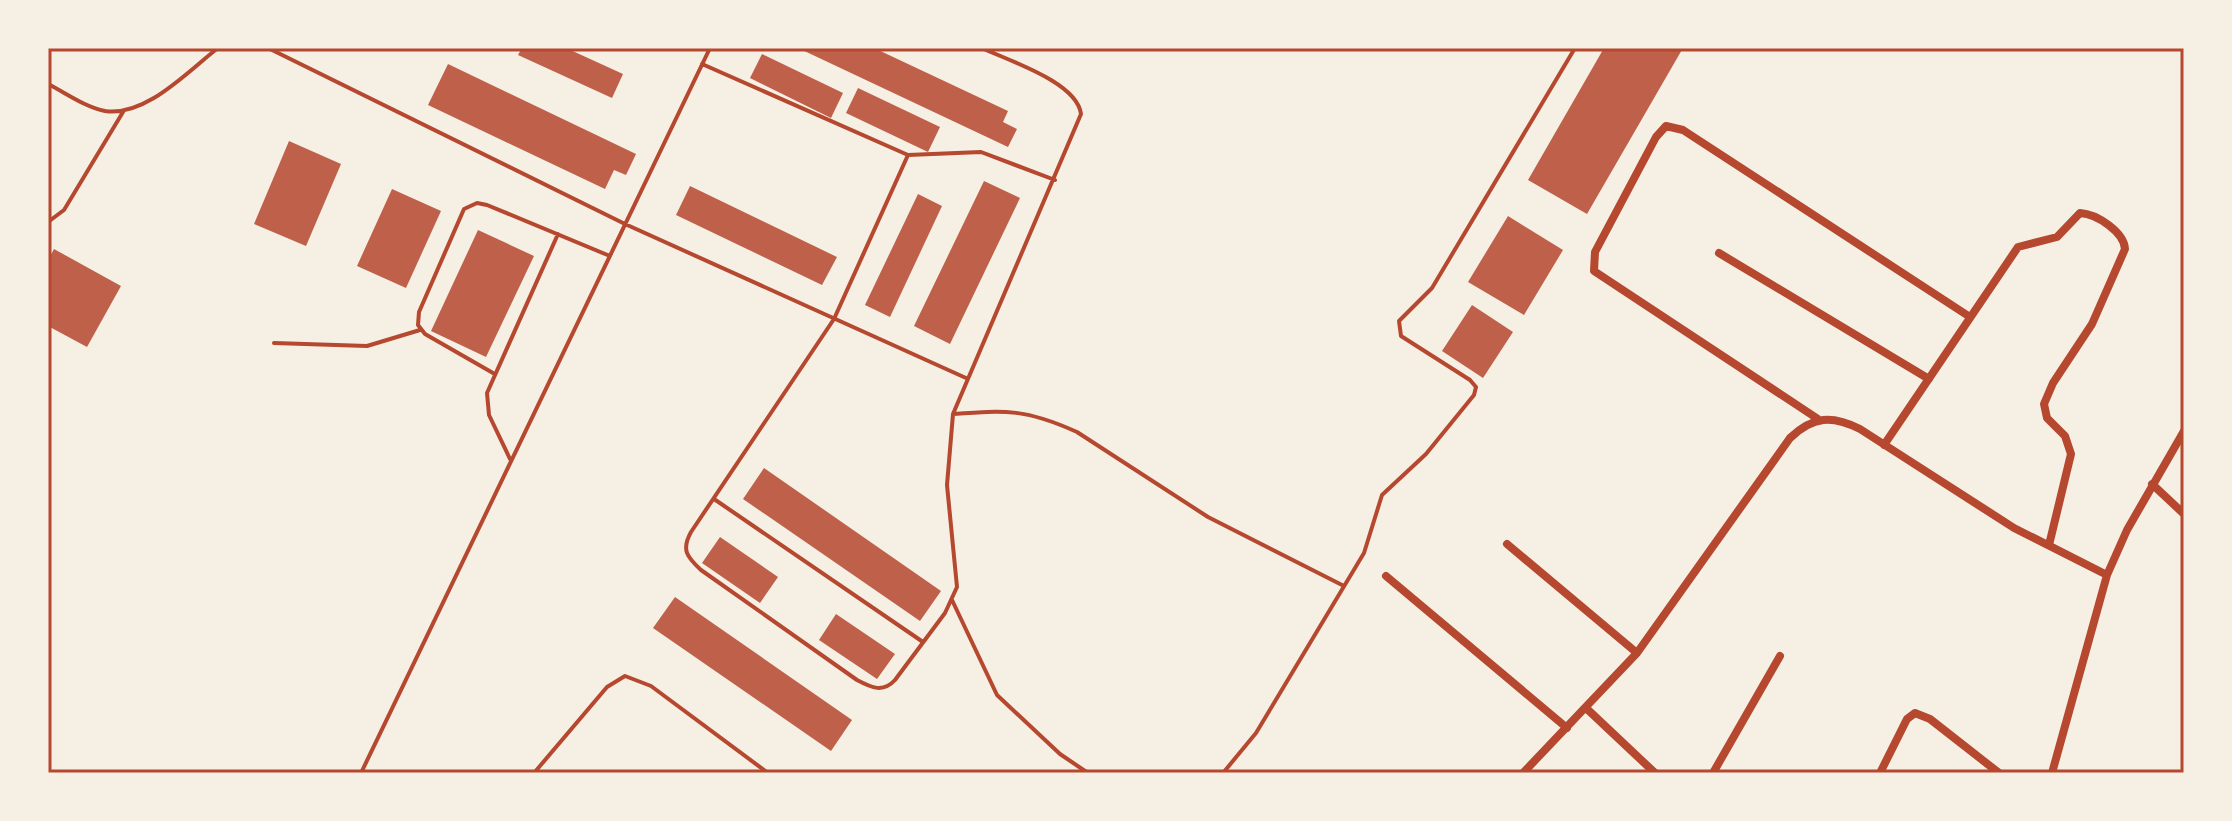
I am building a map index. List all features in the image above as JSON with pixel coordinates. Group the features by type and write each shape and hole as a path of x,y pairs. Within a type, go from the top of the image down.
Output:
{"street":[{"path":"1818,419 1594,271 1595,252 1656,137 1666,126 1683,130 1970,317"},
{"path":"1884,445 2018,247 2057,237 2080,213 2091,215 2123,238 2124,255 2092,324 2053,383 2044,404 2047,418 2065,436 2071,454 2049,545"},
{"path":"1719,253 1929,379"},
{"path":"1523,773 1637,653 1790,438 1804,425 1818,419 1845,421 1986,511 2107,575"},
{"path":"2052,773 2107,575 2152,484 2184,431"},
{"path":"2152,484 2184,514"},
{"path":"1507,544 1637,653"},
{"path":"1386,576 1567,728"},
{"path":"1713,773 1780,656"},
{"path":"1586,708 1655,773"},
{"path":"1880,773 1907,719 1915,713 1930,719 1999,773"}],"lane":[{"path":"48,84 96,108 125,110 152,98 218,48"},
{"path":"268,48 625,224 966,378"},
{"path":"361,773 710,48"},
{"path":"908,155 834,319 686,541 688,558 857,680 876,689 889,686 952,599 958,574 947,485 953,414 1077,127 1080,104 1065,88 982,48"},
{"path":"1223,773 1256,733 1369,544 1382,495 1426,454 1476,391 1470,380 1401,336 1397,326 1401,316 1432,288 1575,48"},
{"path":"702,64 908,155 981,152 1055,180"},
{"path":"48,222 64,210 125,110"},
{"path":"420,330 419,312 458,217 470,204 487,205 610,256"},
{"path":"511,461 486,403 493,373 558,234"},
{"path":"274,343 367,346 420,330 493,373"},
{"path":"953,414 1010,410 1054,421 1077,432 1208,517 1344,586"},
{"path":"714,499 923,642"},
{"path":"952,599 997,695 1060,754 1088,773"},
{"path":"534,773 607,687 625,676 651,686 768,773"}],"building":[{"path":"522,48 566,48 623,74 612,98 518,55"},
{"path":"798,48 874,48 1008,111 1003,122 1017,129 1008,147"},
{"path":"1604,48 1683,48 1587,214 1528,180"},
{"path":"762,54 843,93 831,118 750,78"},
{"path":"448,64 636,154 626,175 614,170 605,189 428,105"},
{"path":"858,88 940,127 928,152 846,113"},
{"path":"289,141 341,164 306,246 254,224"},
{"path":"984,181 1020,198 950,344 914,326"},
{"path":"690,186 837,257 822,285 676,215"},
{"path":"392,189 441,211 406,288 357,266"},
{"path":"918,194 942,206 890,317 865,305"},
{"path":"1508,216 1563,250 1524,315 1468,282"},
{"path":"478,230 534,256 486,357 431,331"},
{"path":"54,249 121,286 87,347 48,326 48,260"},
{"path":"1472,305 1513,332 1483,378 1442,351"},
{"path":"764,468 941,591 920,621 743,499"},
{"path":"720,537 778,577 760,603 702,563"},
{"path":"675,597 852,720 831,751 653,628"},
{"path":"836,614 895,654 877,679 819,640"}]}
